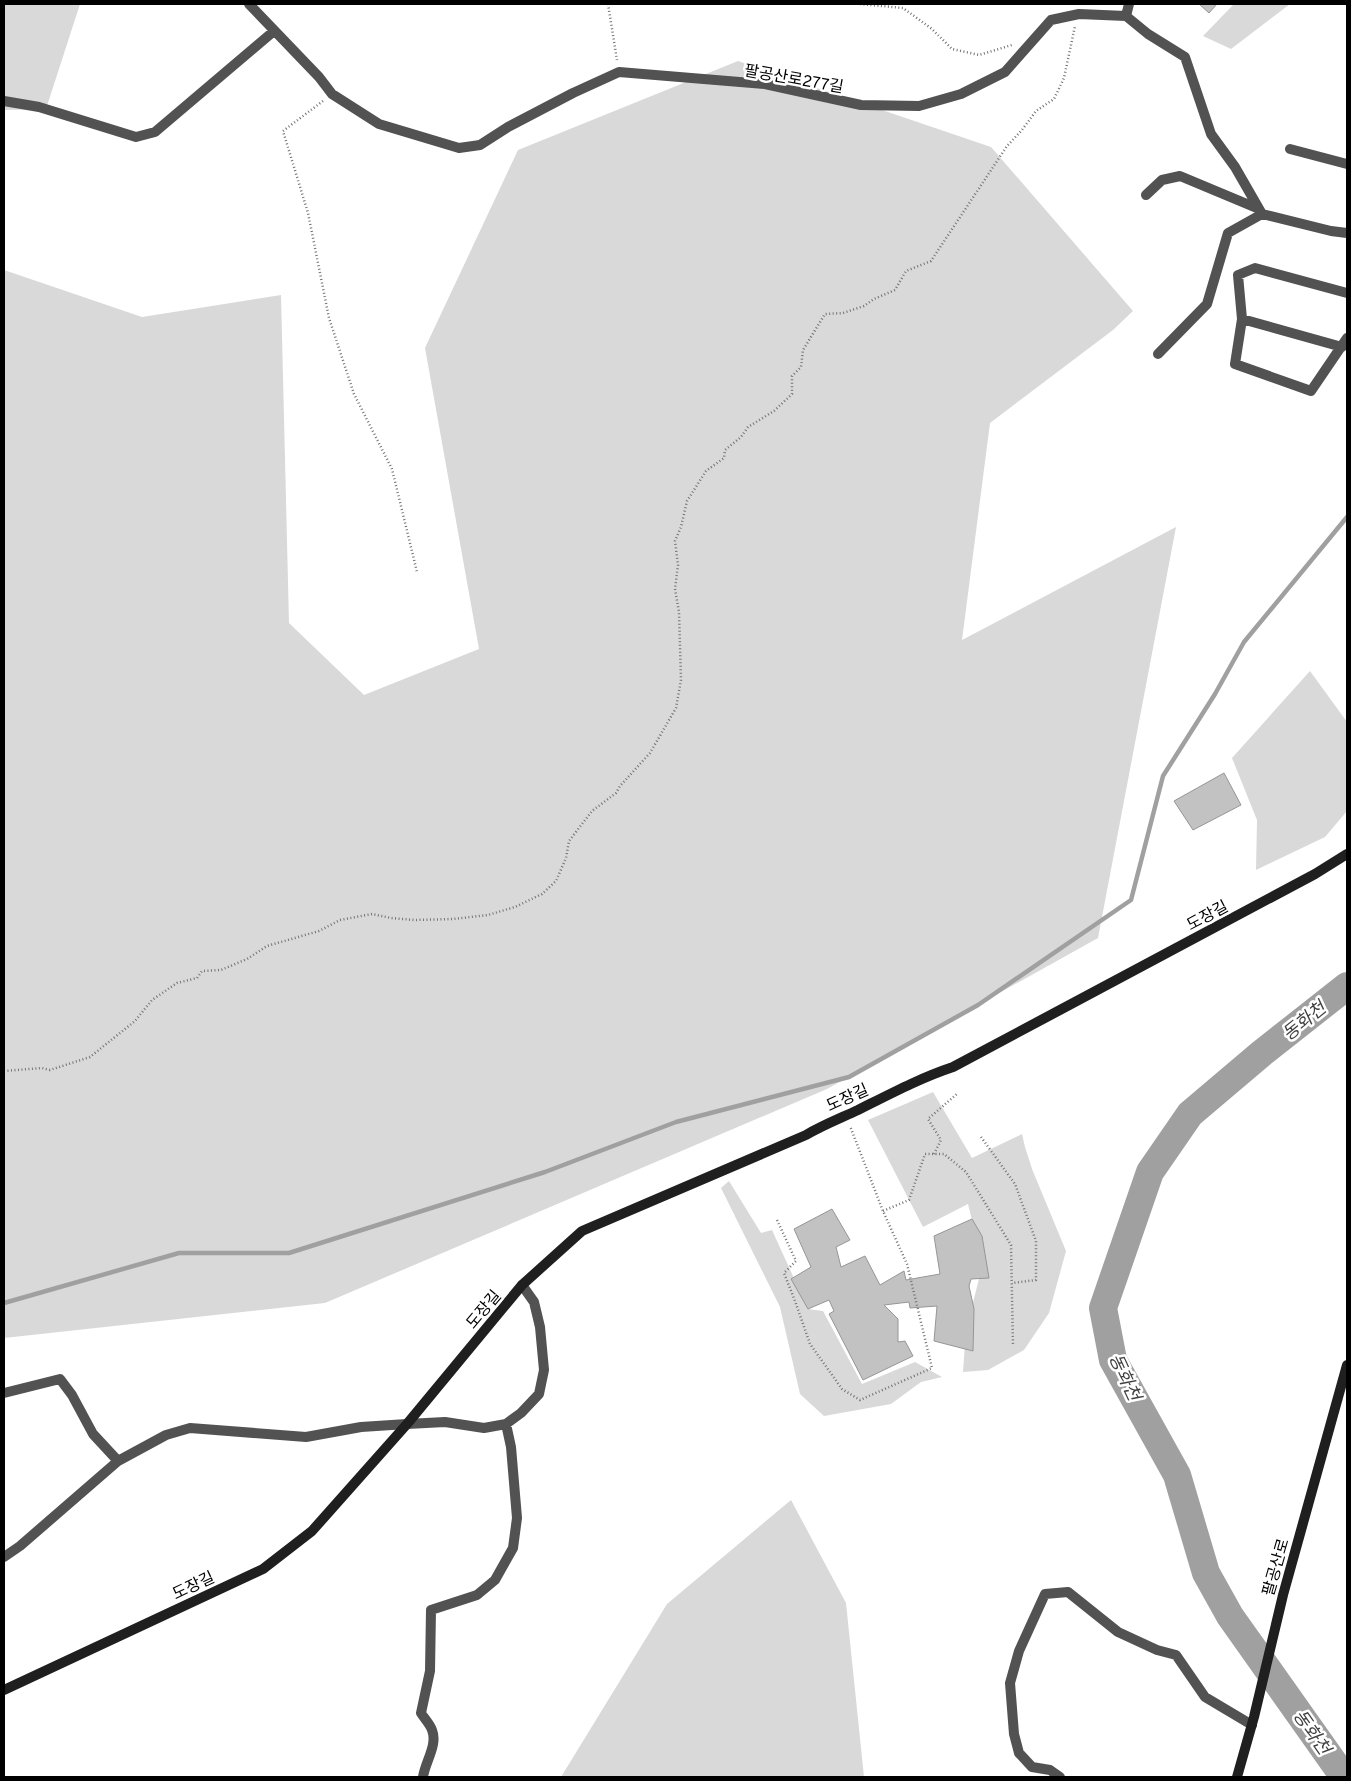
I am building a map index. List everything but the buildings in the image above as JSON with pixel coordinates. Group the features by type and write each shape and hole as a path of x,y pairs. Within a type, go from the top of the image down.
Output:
{"street":[{"path":"249,4 319,77 332,94 379,124 459,148 480,145 508,126 619,72"},
{"path":"1129,4 1126,16 1148,34 1185,57 1211,134 1235,167 1260,211"},
{"name":"팔공산로277길","path":"619,72 765,84 861,106 919,106 961,94 1005,72 1051,20 1079,14 1126,16"},
{"path":"4,101 39,107 136,136 155,132 274,31"},
{"path":"1290,149 1347,164"},
{"path":"1146,195 1162,180 1180,176 1260,211 1331,231 1347,233"},
{"path":"1158,354 1208,304 1228,233 1260,211"},
{"path":"1242,320 1345,343 1311,391 1235,364 1242,320 1238,274 1255,268 1347,293"},
{"name":"도장길","path":"4,1690 263,1569 312,1531 407,1424 522,1285 582,1231 806,1135 824,1124 846,1116 925,1076 953,1067 1307,878 1347,854"},
{"path":"4,1557 20,1546 118,1461 166,1435 190,1428 306,1436 407,1424 445,1422 484,1428 506,1424 522,1413 539,1394 544,1370 540,1327 534,1302 522,1285"},
{"name":"팔공산로","path":"1237,1777 1253,1721 1276,1621 1347,1365"},
{"path":"4,1392 60,1379 72,1394 93,1434 118,1461"},
{"path":"423,1777 424,1769 435,1741 432,1729 421,1713 430,1670 431,1610 477,1595 496,1580 513,1548 518,1518 511,1447 506,1424"},
{"path":"1060,1777 1050,1770 1032,1766 1019,1752 1014,1734 1010,1683 1018,1651 1045,1594 1068,1592 1118,1632 1157,1650 1176,1654 1205,1697 1253,1721"}],"path":[{"path":"608,4 619,72"},
{"path":"860,4 903,8 932,29 952,49 979,55 1019,41"},
{"path":"4,1071 42,1068 50,1070 90,1057 135,1021 152,1000 177,983 197,978 202,971 221,970 247,960 267,946 319,931 340,920 372,914 414,920 453,919 488,915 515,907 542,894 556,882 566,858 569,842 592,812 616,793 650,753 676,708 681,680 679,612 674,589 678,565 675,541 681,527 687,501 706,471 724,458 725,450 741,437 748,428 774,411 792,394 792,376 801,367 803,350 825,314 843,313 864,306 874,299 895,290 906,271 931,261 1007,146 1036,111 1054,99 1064,78 1079,14"},
{"path":"332,94 283,131 308,213 329,318 354,394 392,469 417,572"},
{"path":"934,1154 941,1140 928,1119 958,1093"},
{"path":"776,1220 796,1261 784,1273 810,1344 842,1389 860,1400 932,1368 907,1264 883,1211 846,1116"},
{"path":"981,1137 1015,1184 1036,1241 1036,1280 1012,1283"},
{"path":"883,1211 909,1200 925,1154 944,1154 966,1172 1011,1245 1013,1346"}],"shaded area":[{"path":"4,4 80,4 46,109 4,110"},
{"path":"1234,4 1290,4 1231,49 1203,36"},
{"path":"738,61 991,147 1133,311 1113,330 990,423 962,640 1176,527 1098,938 827,1089 325,1303 4,1338 4,270 142,317 281,295 289,623 364,695 479,649 425,348 518,150"},
{"path":"1310,671 1347,722 1347,811 1325,837 1256,870 1257,820 1232,758"},
{"path":"933,1092 972,1158 1022,1134 1032,1169 1066,1251 1049,1313 1024,1350 988,1370 963,1372 966,1330 981,1271 977,1241 968,1204 923,1227 868,1120"},
{"path":"729,1181 761,1233 772,1230 808,1309 823,1311 862,1384 915,1362 942,1377 921,1382 891,1404 824,1416 800,1394 780,1307 721,1188"},
{"path":"791,1500 846,1603 864,1777 561,1777 667,1604"}],"waterway":[{"path":"4,1303 179,1253 289,1253 545,1172 676,1122 849,1077 978,1005 1131,900 1163,776 1215,694 1244,642 1347,517"},
{"name":"동화천","path":"1344,1777 1230,1616 1206,1573 1177,1475 1113,1360 1103,1308 1150,1172 1190,1114 1262,1053 1347,986"}]}
